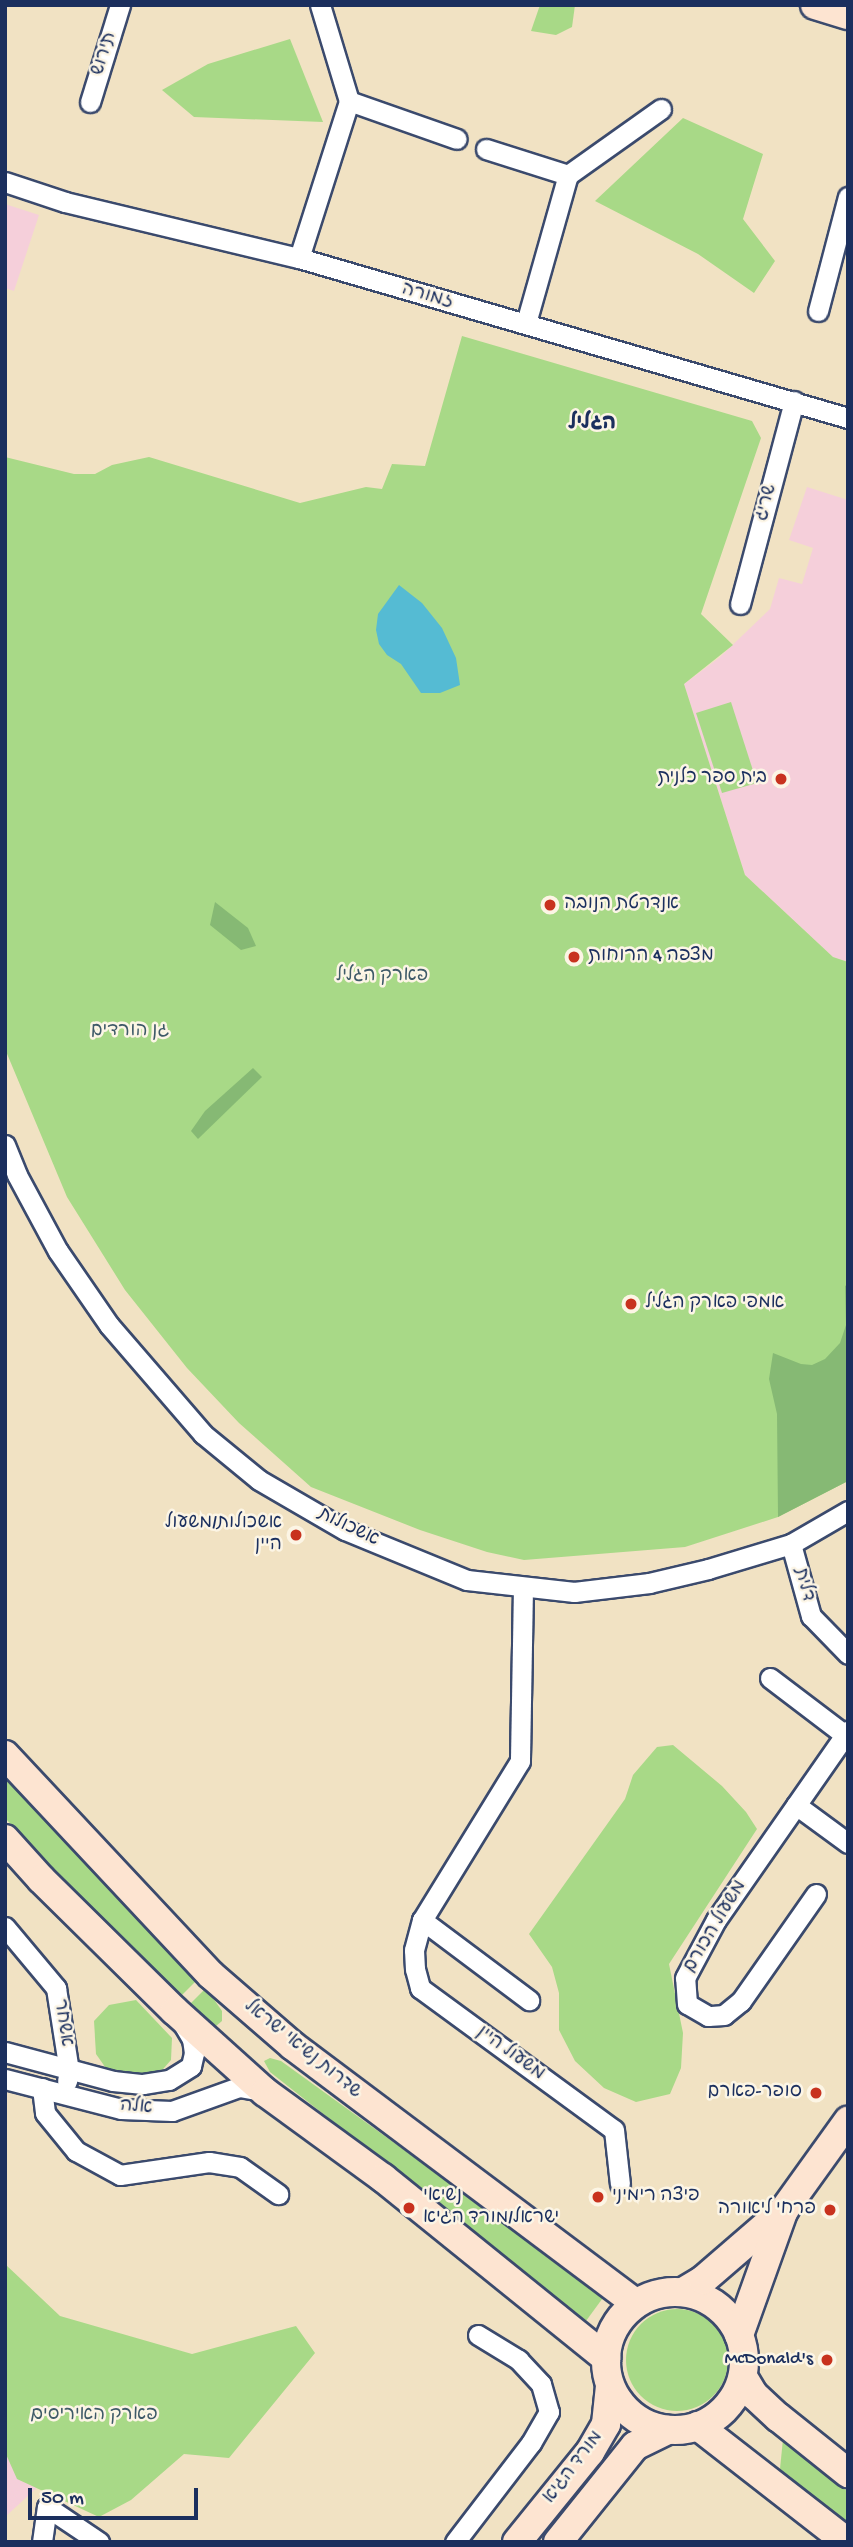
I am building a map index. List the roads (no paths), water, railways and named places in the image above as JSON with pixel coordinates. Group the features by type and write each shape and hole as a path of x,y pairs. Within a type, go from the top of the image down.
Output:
{"main road":[{"path":"815,5 848,15"},
{"name":"שדרות נשיאי ישראל","path":"5,1755 211,1975 293,2046 635,2303"},
{"path":"5,1839 41,1879 175,2011 265,2092 383,2178 606,2358"},
{"path":"682,2291 703,2280 784,2210 848,2121"},
{"path":"739,2335 784,2210"},
{"path":"666,2291 682,2291 713,2303 729,2317 739,2335 744,2356 743,2377 727,2407 698,2426 668,2430 646,2423 627,2411 610,2386 606,2358 614,2327 635,2303 666,2291"},
{"path":"743,2377 754,2395 778,2417 848,2473"},
{"name":"מורד הגיא","path":"517,2542 590,2452 606,2424 610,2386"},
{"path":"698,2426 847,2542"},
{"name":"מורד הגיא","path":"558,2542 635,2446 668,2430"}],"street":[{"name":"תירוש","path":"90,103 120,5"},
{"path":"299,257 349,101 320,5"},
{"path":"349,101 457,139"},
{"path":"526,323 568,174 661,109"},
{"path":"486,149 568,174"},
{"name":"זמורה","path":"5,182 65,202 299,257 431,299 526,323 848,418"},
{"path":"818,311 848,197"},
{"name":"שריג","path":"740,604 794,401"},
{"name":"אשכולות","path":"5,1144 17,1175 58,1251 109,1325 203,1434 259,1480 345,1530 467,1580 574,1592 649,1583 791,1544 848,1511"},
{"name":"דלית","path":"791,1544 811,1616 848,1654"},
{"name":"משעול היין","path":"523,1587 520,1761 422,1920 414,1950 419,1988 614,2130 620,2184"},
{"path":"770,1678 846,1733"},
{"name":"משעול הכורם","path":"816,1894 741,2000 724,2015 708,2016 687,2004 685,1979 716,1920 846,1733"},
{"path":"796,1805 848,1843"},
{"path":"422,1920 529,2000"},
{"name":"אשחר","path":"5,1927 57,1988 69,2071 64,2094"},
{"name":"אלה","path":"5,2052 69,2071 144,2084 169,2080 191,2066 194,2053 191,2039 175,2011"},
{"name":"אלה","path":"5,2079 121,2109 172,2111 239,2087 265,2092"},
{"path":"42,2088 45,2113 76,2151 120,2175 209,2162 240,2167 278,2194"},
{"path":"455,2542 531,2443 549,2412 541,2384 526,2368 478,2335"},
{"path":"41,2542 47,2507 99,2542"}],"water":[{"path":"399,585 422,603 442,628 456,658 460,685 440,693 421,693 401,664 387,655 379,644 376,630 378,614"}],"place":[{"name":"בית ספר כלנית","path":"781,779"},
{"name":"אנדרטת הנובה","path":"550,905"},
{"name":"מצפה 4 הרוחות","path":"574,957"},
{"name":"אמפי פארק הגליל","path":"631,1304"},
{"name":"אשכולות/משעול היין","path":"296,1535"},
{"name":"סופר-פארם","path":"816,2093"},
{"name":"פיצה רימיני","path":"598,2197"},
{"name":"נשיאי ישראל/מורד הגיא","path":"409,2208"},
{"name":"פרחי ליאורה","path":"830,2210"},
{"name":"McDonald's","path":"827,2360"}],"district":[{"name":"הגליל","path":"592,425"}],"park label":[{"name":"פארק הגליל","path":"382,977"},
{"name":"גן הורדים","path":"130,1032"},
{"name":"פארק האיריסים","path":"94,2416"}]}
